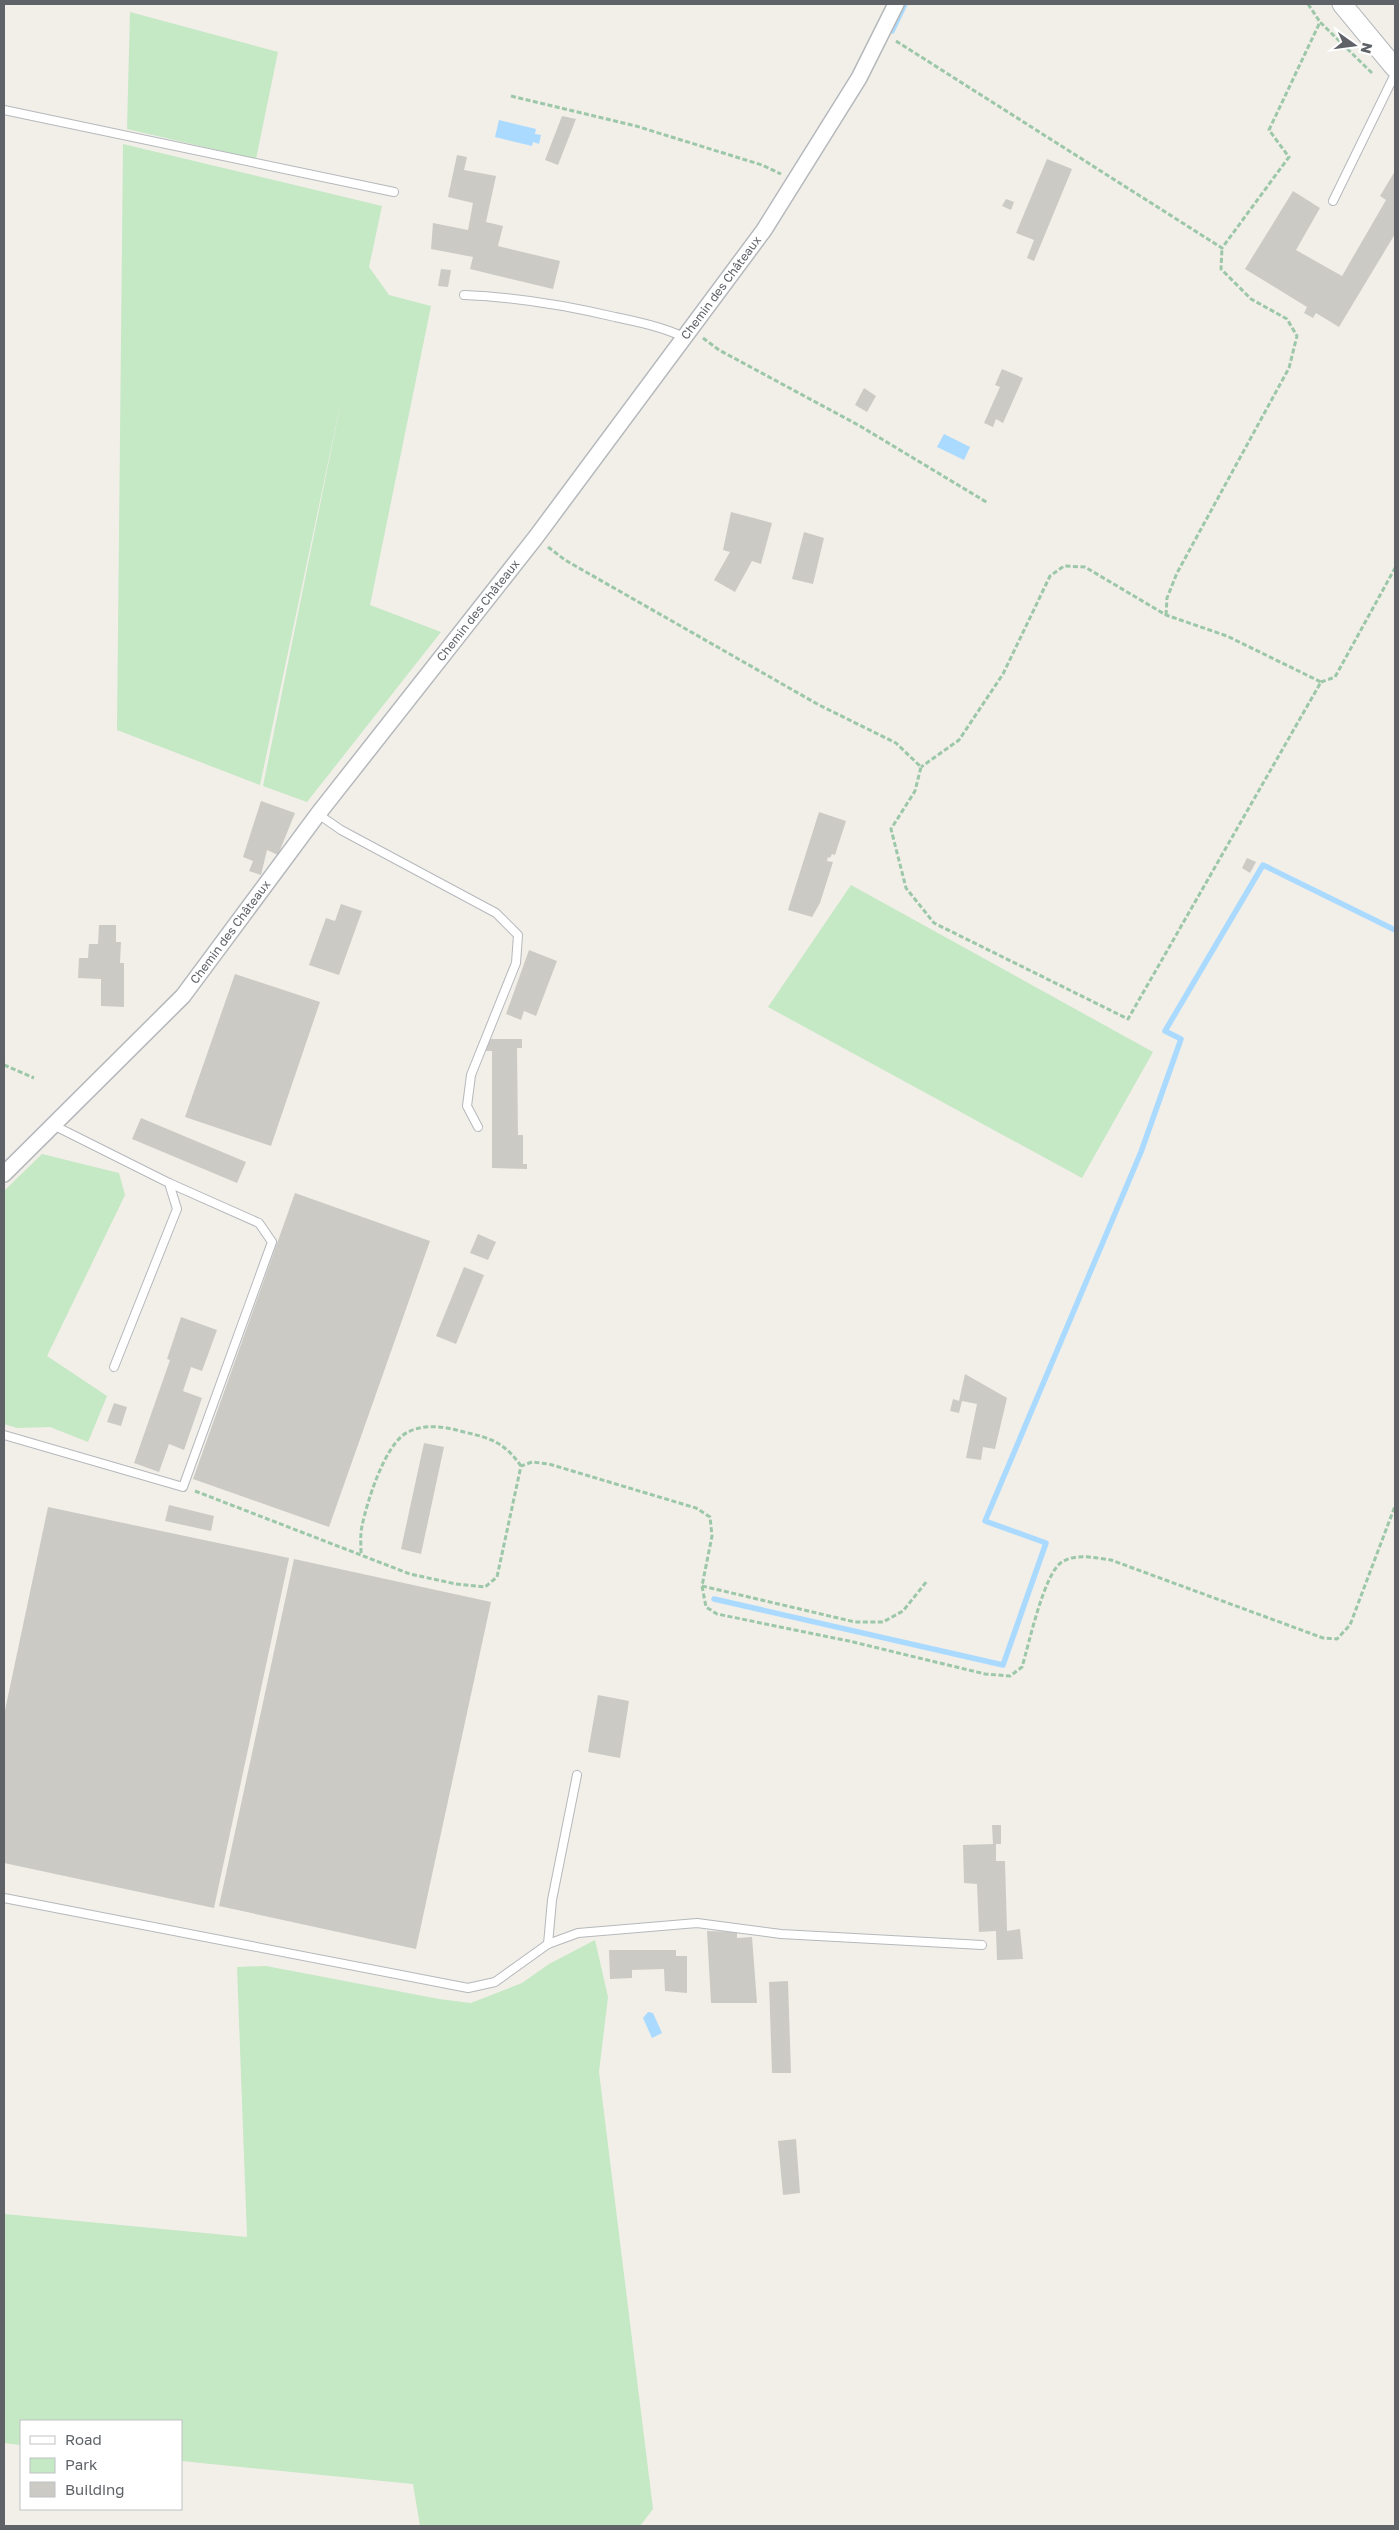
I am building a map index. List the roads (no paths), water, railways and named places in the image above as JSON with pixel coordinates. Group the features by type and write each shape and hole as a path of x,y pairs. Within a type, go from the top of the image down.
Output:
{"street":[{"name":"Chemin des Châteaux","path":"4,1174 183,996 318,814 536,537 764,230 859,78 896,4"},
{"path":"1342,4 1395,68"}],"lane":[{"path":"1333,200 1395,74"},
{"path":"4,110 127,138 394,192"},
{"path":"464,295 510,297 565,305 687,333"},
{"path":"318,814 341,830 496,914 518,935 516,963 471,1075 467,1106 478,1127"},
{"path":"4,1435 183,1487 272,1242 259,1223 169,1183 53,1125"},
{"path":"114,1367 177,1208 169,1183"},
{"path":"548,1944 552,1900 577,1775"},
{"path":"4,1898 468,1988 495,1982 548,1944 578,1933 697,1924 781,1934 982,1945"}],"water":[{"path":"499,120 536,129 535,134 541,135 539,144 533,142 532,146 495,137"},
{"path":"944,434 970,447 964,460 937,447"},
{"path":"648,2012 653,2013 662,2033 652,2038 643,2018"}],"waterway":[{"path":"892,31 905,4"},
{"path":"714,1599 1003,1665 1046,1543 985,1521 1141,1152 1181,1039 1165,1031 1263,865 1395,930"}]}
